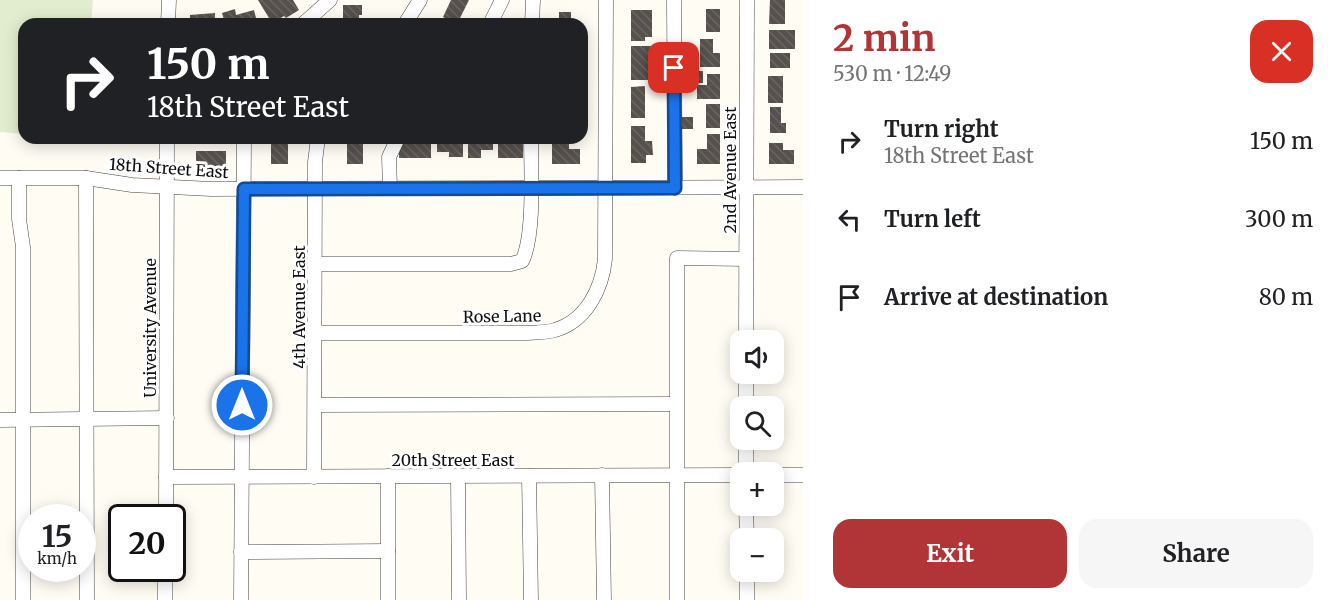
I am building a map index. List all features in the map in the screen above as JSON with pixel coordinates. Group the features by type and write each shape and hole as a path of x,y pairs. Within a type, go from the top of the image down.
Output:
{"street":[{"path":"168,18 169,0"},
{"path":"310,18 330,0"},
{"path":"409,18 420,0"},
{"path":"493,18 502,0"},
{"path":"532,18 533,0"},
{"name":"Rose Lane","path":"315,333 527,333 555,330 580,316 595,296 603,276 606,0"},
{"path":"674,0 675,188"},
{"name":"2nd Avenue East","path":"746,330 747,0"},
{"name":"University Avenue","path":"166,504 167,144"},
{"path":"241,600 244,144"},
{"name":"4th Avenue East","path":"314,477 315,162 317,144"},
{"path":"390,188 389,157 395,144"},
{"path":"316,264 511,264 522,261 528,251 531,144"},
{"name":"18th Street East","path":"0,178 86,178 132,186 244,189 803,187"},
{"path":"19,178 19,219 23,247 23,600"},
{"path":"86,178 87,600"},
{"path":"677,600 675,475 677,258 746,259"},
{"path":"315,405 676,404"},
{"path":"0,420 166,418"},
{"name":"20th Street East","path":"166,477 730,475"},
{"path":"784,475 803,475"},
{"path":"388,476 388,600"},
{"path":"458,476 459,600"},
{"path":"529,476 531,600"},
{"path":"603,476 604,600"},
{"path":"241,552 388,551"},
{"path":"165,582 165,600"},
{"path":"747,582 747,600"}],"green space":[{"path":"0,0 93,0 92,18 18,18 18,134 0,132"}],"building":[{"path":"258,0 293,0 299,10 286,18 284,16 269,18"},
{"path":"451,0 469,0 460,18 443,17"},
{"path":"770,0 785,0 785,24 769,24"},
{"path":"343,5 362,5 362,15 359,15 359,18 343,18"},
{"path":"235,9 236,15 254,10 256,18 223,18 222,13"},
{"path":"706,9 720,9 720,32 706,32"},
{"path":"631,10 652,10 652,37 645,37 645,41 631,41"},
{"path":"559,12 571,12 571,18 559,18"},
{"path":"215,13 215,18 190,18 190,15"},
{"path":"769,30 795,30 795,49 769,49"},
{"path":"700,39 713,39 713,53 720,53 720,67 700,67"},
{"path":"631,46 651,46 649,80 631,80"},
{"path":"770,53 790,53 790,68 770,68"},
{"path":"688,71 703,71 703,83 688,83"},
{"path":"707,74 720,74 720,99 697,99 697,85 707,85"},
{"path":"768,76 783,76 783,103 768,103"},
{"path":"645,86 645,118 631,118 631,87"},
{"path":"706,104 720,104 720,128 706,128"},
{"path":"770,107 781,107 781,123 786,123 786,133 770,133"},
{"path":"681,117 693,117 693,129 681,129"},
{"path":"631,126 645,126 645,141 652,141 653,155 646,155 646,163 631,163"},
{"path":"707,134 720,134 720,164 697,164 697,149 707,149"},
{"path":"769,143 783,143 783,150 794,150 794,164 769,164"},
{"path":"271,144 288,144 288,164 271,164"},
{"path":"347,144 363,144 363,164 347,164"},
{"path":"399,144 431,144 431,158 399,158"},
{"path":"437,144 463,144 463,157 449,157 449,152 437,152"},
{"path":"468,144 493,144 493,150 481,150 481,158 468,158"},
{"path":"498,144 523,144 523,158 498,158"},
{"path":"552,144 569,144 569,149 580,149 580,164 552,164"},
{"path":"196,151 226,151 226,166 196,166"}],"route":[{"path":"242,405 244,189 675,188 674,68"}]}
